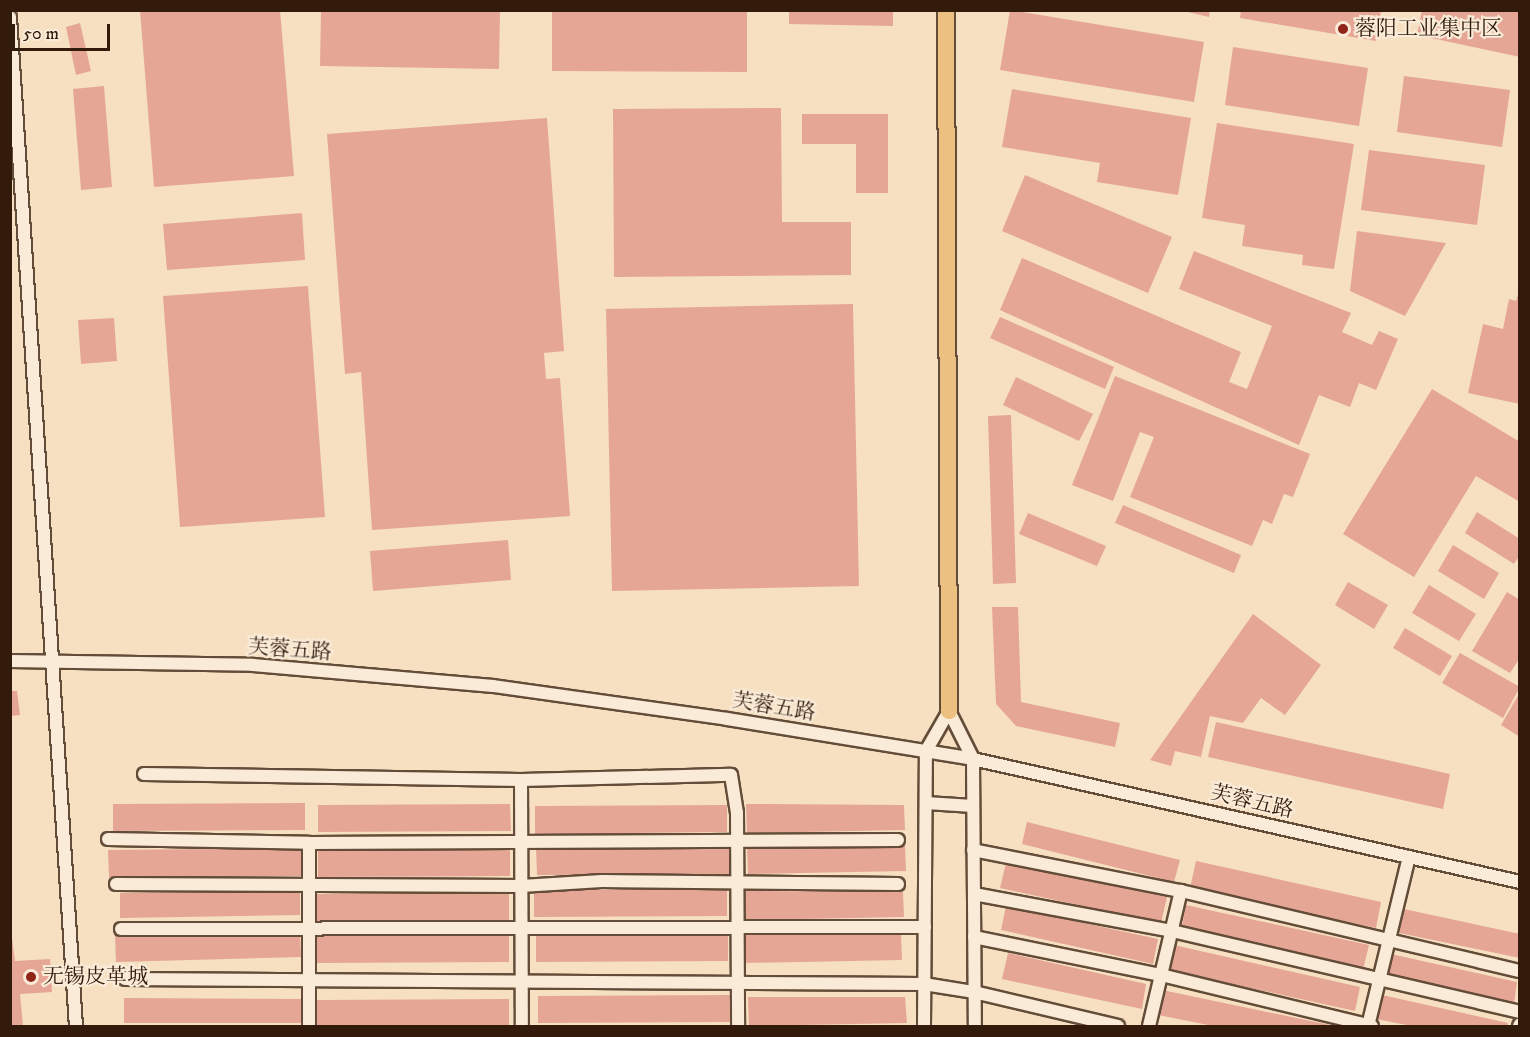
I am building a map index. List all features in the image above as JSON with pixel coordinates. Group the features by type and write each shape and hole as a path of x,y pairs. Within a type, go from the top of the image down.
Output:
{"main road":[{"path":"946,10 949,711"}],"street":[{"path":"10,17 54,661 76,1026"},
{"name":"芙蓉五路","path":"10,661 253,665 493,687 973,759 1520,882"},
{"path":"924,1026 926,751 949,711"},
{"path":"949,711 973,759 975,1026"},
{"path":"144,774 521,780 731,775 737,840 738,1026"},
{"path":"521,780 522,1026"},
{"path":"926,803 973,806"},
{"path":"108,839 309,843 898,840"},
{"path":"309,843 309,1026"},
{"path":"974,850 1181,891 1520,971"},
{"path":"974,937 1161,975 1370,1026 1409,857"},
{"path":"117,884 521,886 602,881 898,884"},
{"path":"1149,1026 1181,891"},
{"path":"974,894 1172,931 1520,1012"},
{"path":"121,928 521,925 925,927"},
{"path":"125,979 309,983 924,984 974,992 1118,1026"}],"building":[{"path":"140,10 280,10 294,176 154,187"},
{"path":"321,10 500,10 499,69 320,66"},
{"path":"552,10 747,10 747,72 552,71"},
{"path":"789,10 893,10 893,26 789,24"},
{"path":"1010,10 1204,42 1194,102 1000,70"},
{"path":"1179,10 1210,10 1209,17"},
{"name":"蓉阳工业集中区","path":"1241,10 1381,10 1376,41 1240,18"},
{"path":"1422,10 1520,10 1520,57 1417,35"},
{"path":"80,23 91,71 76,75 66,27"},
{"path":"1233,47 1368,68 1359,126 1225,105"},
{"path":"1404,76 1510,90 1502,147 1397,132"},
{"path":"104,86 112,187 81,190 73,89"},
{"path":"1012,89 1191,118 1178,195 1097,182 1100,163 1002,147"},
{"path":"781,108 782,222 851,222 851,275 614,277 613,109"},
{"path":"802,114 888,114 888,193 856,193 856,144 802,144"},
{"path":"547,118 564,351 544,353 546,379 560,378 570,516 372,530 361,372 345,374 327,134"},
{"path":"1217,123 1354,144 1334,269 1302,265 1303,255 1242,246 1245,225 1202,218"},
{"path":"1369,150 1485,165 1477,225 1361,210"},
{"path":"1025,175 1172,237 1148,293 1002,231"},
{"path":"302,213 305,260 167,270 163,224"},
{"path":"1357,231 1446,243 1405,316 1350,291"},
{"path":"1194,251 1351,313 1342,332 1372,345 1379,331 1398,339 1376,390 1359,383 1350,407 1319,395 1299,445 1000,310 1022,258 1241,352 1229,382 1247,389 1272,326 1179,289"},
{"path":"308,286 325,517 180,527 163,296"},
{"path":"1519,291 1520,404 1468,393 1483,324 1503,329 1509,299 1516,301"},
{"path":"853,304 859,586 612,591 606,309"},
{"path":"1000,317 1114,367 1105,389 990,338"},
{"path":"114,318 117,361 81,364 78,320"},
{"path":"1115,376 1310,454 1293,497 1284,494 1272,524 1263,520 1252,546 1130,497 1154,437 1140,432 1113,501 1072,485"},
{"path":"1016,377 1093,414 1079,441 1003,405"},
{"path":"1432,389 1520,442 1520,502 1476,476 1414,577 1343,534"},
{"path":"1011,415 1016,583 993,584 988,416"},
{"path":"1123,505 1241,555 1234,573 1115,523"},
{"path":"1477,512 1520,539 1520,555 1514,564 1465,533"},
{"path":"1028,513 1106,546 1097,566 1019,534"},
{"path":"508,540 511,580 373,591 370,551"},
{"path":"1453,545 1499,573 1484,599 1438,571"},
{"path":"1348,582 1388,605 1374,629 1335,605"},
{"path":"1429,585 1476,614 1459,641 1412,613"},
{"path":"1507,592 1520,600 1520,658 1510,673 1472,651"},
{"path":"992,607 1018,607 1021,702 1120,723 1115,747 1016,726 996,704"},
{"path":"1253,614 1321,665 1285,715 1261,698 1243,723 1210,716 1201,757 1175,751 1171,766 1150,760"},
{"path":"1405,628 1452,656 1440,676 1393,648"},
{"path":"1460,653 1520,687 1503,718 1442,683"},
{"path":"10,691 17,691 20,715 10,716"},
{"path":"1520,692 1520,737 1501,725"},
{"path":"1216,722 1450,774 1443,809 1208,757"},
{"path":"305,803 305,830 113,831 113,804"},
{"path":"510,804 511,831 318,832 318,805"},
{"path":"746,804 904,805 905,830 747,833"},
{"path":"727,805 727,832 535,834 535,806"},
{"path":"1027,822 1180,860 1174,882 1022,844"},
{"path":"747,846 905,846 906,871 748,874"},
{"path":"536,847 729,847 729,874 537,875"},
{"path":"301,848 301,876 109,877 108,850"},
{"path":"318,849 510,849 510,876 318,877"},
{"path":"1196,861 1381,902 1376,928 1190,888"},
{"path":"1006,863 1167,897 1161,923 1000,888"},
{"path":"727,889 727,916 534,917 534,890"},
{"path":"746,891 903,892 904,917 746,920"},
{"path":"300,892 300,915 120,918 120,893"},
{"path":"509,893 509,920 317,921 317,894"},
{"path":"1186,905 1369,945 1363,970 1181,930"},
{"path":"1006,906 1158,939 1153,964 1001,930"},
{"path":"1404,909 1520,934 1520,958 1399,933"},
{"name":"无锡皮革城","path":"10,922 15,961 50,959 52,992 20,994 23,1026 10,1026"},
{"path":"728,934 728,961 536,962 536,935"},
{"path":"744,934 901,935 902,960 744,963"},
{"path":"300,935 301,957 116,962 115,936"},
{"path":"509,935 509,962 317,963 317,936"},
{"path":"1174,945 1360,987 1355,1011 1169,970"},
{"path":"1008,953 1146,984 1142,1009 1002,979"},
{"path":"1391,954 1517,982 1514,1005 1386,978"},
{"path":"1162,990 1330,1026 1213,1026 1158,1015"},
{"path":"730,995 731,1022 538,1023 538,996"},
{"path":"1382,995 1508,1023 1507,1026 1412,1026 1376,1019"},
{"path":"748,997 905,997 907,1023 749,1026"},
{"path":"124,998 301,999 301,1023 124,1023"},
{"path":"509,999 509,1026 317,1026 317,1000"}],"place":[{"name":"蓉阳工业集中区","path":"1343,29"},
{"name":"无锡皮革城","path":"31,977"}]}
